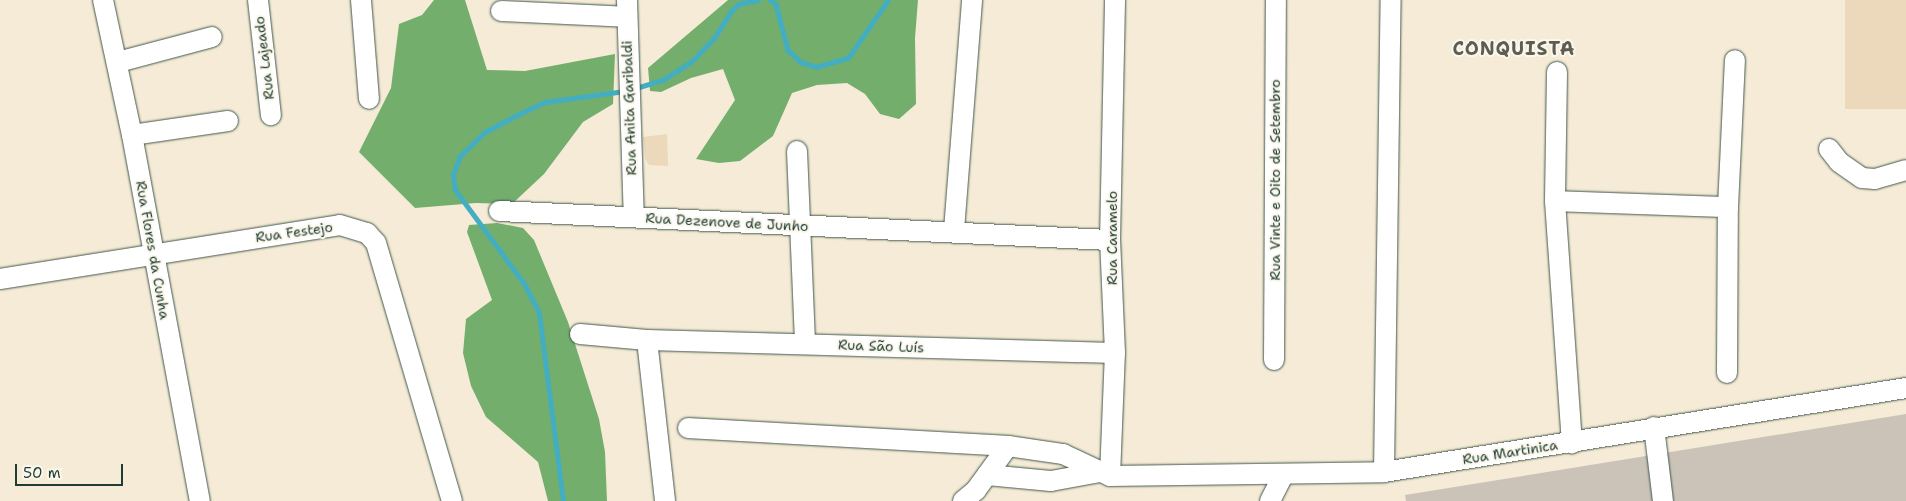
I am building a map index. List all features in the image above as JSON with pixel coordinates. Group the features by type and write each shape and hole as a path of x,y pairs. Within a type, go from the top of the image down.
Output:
{"street":[{"name":"Rua Flores da Cunha","path":"103,0 118,62 152,253 200,501"},
{"name":"Rua Lajeado","path":"258,0 271,115"},
{"path":"361,0 369,100"},
{"path":"954,230 972,0"},
{"name":"Rua Caramelo","path":"1105,474 1115,354 1110,240 1115,0"},
{"name":"Rua Vinte e Oito de Setembro","path":"1274,360 1276,0"},
{"path":"1384,472 1391,0"},
{"path":"501,10 626,8"},
{"name":"Rua Anita Garibaldi","path":"626,8 634,216"},
{"path":"118,62 212,37"},
{"path":"1727,373 1728,207 1735,60"},
{"path":"1557,72 1555,201 1572,442"},
{"path":"132,135 228,121"},
{"path":"1829,149 1840,162 1862,178 1875,179 1906,170"},
{"path":"797,151 802,227 805,344"},
{"path":"1555,201 1728,207"},
{"name":"Rua Dezenove de Junho","path":"499,211 634,216 802,227 954,230 1110,240"},
{"name":"Rua Festejo","path":"0,279 152,253 340,225 367,232 376,243 452,501"},
{"name":"Rua São Luís","path":"580,334 647,340 1115,354"},
{"path":"647,340 665,501"},
{"name":"Rua Martinica","path":"976,492 1105,474 1384,472 1654,427 1906,388"},
{"path":"1654,427 1663,501"},
{"path":"688,428 1008,446 1063,454 1105,474"},
{"path":"976,492 1008,446"},
{"path":"1270,501 1284,474"}],"shaded area":[{"path":"1845,0 1906,0 1906,109 1845,109"},
{"path":"667,134 668,166 649,165 645,159 643,137"},
{"path":"1906,414 1906,501 1406,501 1405,495"}],"green space":[{"path":"434,0 465,0 487,70 525,71 615,54 613,104 583,122 544,174 512,204 476,203 415,208 359,152 391,88 399,24 422,15"},
{"path":"728,0 918,0 915,38 916,104 899,119 880,114 865,94 847,83 817,85 792,93 773,136 740,161 719,163 696,159 735,100 723,69 691,78 661,92 650,91 648,68"},
{"path":"497,223 523,228 534,240 568,322 599,419 605,452 607,501 548,501 538,462 486,417 471,386 463,353 466,319 492,300 467,232 469,225"}],"waterway":[{"path":"636,88 663,80 691,62 714,38 732,10 739,4 758,0"},
{"path":"770,0 776,4 788,50 801,62 816,67 848,58 888,0"},
{"path":"563,501 539,313 524,284 455,190 453,175 460,156 485,132 515,116 545,102 624,91"}],"district":[{"name":"CONQUISTA","path":"1514,49"}]}
